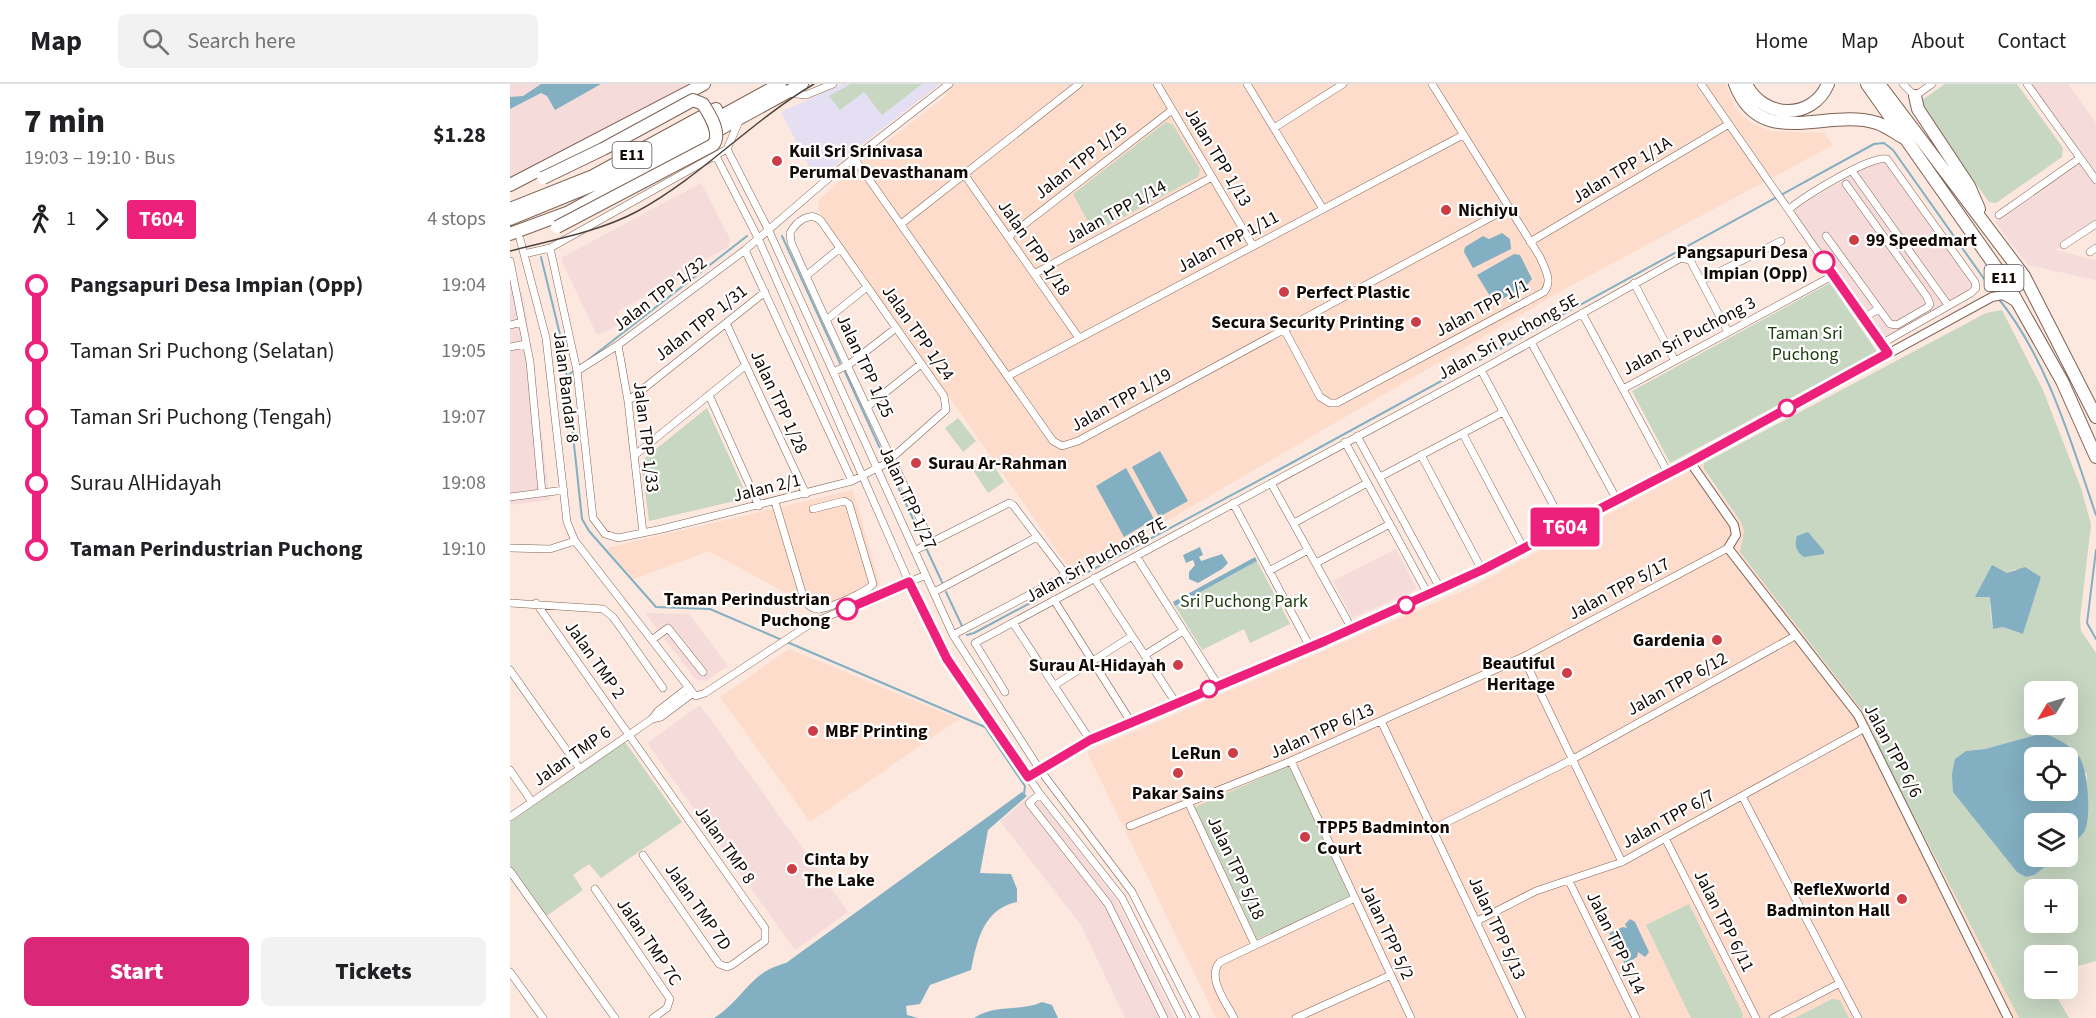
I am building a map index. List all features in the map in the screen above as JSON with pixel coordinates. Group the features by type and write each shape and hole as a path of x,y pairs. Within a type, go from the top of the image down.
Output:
{"highway":[{"path":"510,187 704,84"},
{"name":"E11","path":"510,210 593,176 762,84"},
{"path":"513,238 569,212 740,118 783,88 802,84"},
{"path":"1735,84 1744,102 1764,118 1793,123 1847,120 1876,123 1909,141"},
{"path":"1746,84 1762,104 1788,112 1802,110 1814,103 1828,84"},
{"name":"E11","path":"1867,84 1909,141 2020,304 2062,381 2096,457"},
{"name":"E11","path":"1882,86 1980,216 2028,285 2096,417"},
{"name":"E11","path":"510,219 603,182 783,88"},
{"path":"1915,96 1918,109 1978,202 1980,216"},
{"path":"510,187 543,178 603,149 693,100 704,104 717,133 717,140 713,145 557,227 513,238"},
{"path":"522,173 591,140 601,140"},
{"path":"510,228 522,223 529,213"}],"street":[{"path":"783,88 806,95 833,84"},
{"name":"Jalan TPP 1/32","path":"577,371 618,345 745,250 854,158 949,84"},
{"path":"1065,84 1070,91"},
{"path":"901,224 1079,84"},
{"name":"Jalan TPP 1/13","path":"1157,84 1253,246"},
{"path":"1247,84 1323,209"},
{"name":"Jalan TPP 1/1","path":"1284,329 1320,397 1330,404 1337,403 1544,292 1548,287 1548,276 1530,242 1432,84"},
{"path":"1701,84 1888,353"},
{"path":"1903,84 1915,96 1932,84"},
{"path":"2028,84 2096,180"},
{"path":"1274,128 1341,85"},
{"name":"Jalan TPP 1/15","path":"1008,237 1172,110"},
{"path":"528,253 546,249 727,149 740,118"},
{"name":"Jalan TPP 1/1A","path":"1530,242 1729,124"},
{"name":"Jalan TPP 1/11","path":"1008,376 1463,135"},
{"name":"Jalan TPP 1/27","path":"727,149 768,229 953,635 1040,770 1132,892 1196,1018"},
{"name":"Jalan TPP 1/27","path":"716,156 758,238 909,582 947,659 1040,794 1122,898 1182,1018"},
{"name":"Jalan TPP 1/19","path":"854,158 1053,441 1067,446 1508,208"},
{"path":"1999,215 2080,158"},
{"path":"1788,208 1852,171 1877,159 1887,159 1928,214 1976,285 1971,293 1881,344"},
{"path":"1852,171 1948,305"},
{"name":"Jalan TPP 1/18","path":"964,174 1079,338"},
{"name":"Jalan TPP 1/14","path":"1034,274 1212,177"},
{"path":"1846,184 1936,312"},
{"name":"Jalan TPP 1/25","path":"817,217 806,217 790,233 826,320 931,542"},
{"name":"Jalan TPP 1/24","path":"817,217 944,396 946,410 891,457"},
{"path":"2064,245 2096,224"},
{"path":"1826,236 1878,309 1893,326 1930,304"},
{"name":"Jalan Bandar 8","path":"513,238 528,253 546,338 567,522 575,541"},
{"path":"1728,332 1701,281 1781,241"},
{"path":"806,276 840,248"},
{"name":"Jalan 2/1","path":"546,249 577,371 596,524 604,534 612,537 643,533 806,494 863,477 878,469 891,457"},
{"path":"745,250 852,481"},
{"path":"1824,262 1839,253"},
{"name":"Jalan Sri Puchong 5E","path":"1271,483 1684,257 1690,260 1701,281"},
{"name":"Jalan Bandar 8","path":"510,261 533,388 542,493"},
{"path":"1996,294 1999,271"},
{"name":"Jalan Sri Puchong 3","path":"1623,389 1834,275"},
{"path":"510,278 515,286"},
{"path":"1634,283 1675,361"},
{"path":"826,320 867,287"},
{"name":"Jalan TPP 1/31","path":"628,401 765,292"},
{"path":"1996,294 2020,304"},
{"path":"1028,777 1090,740 1429,596 1482,570 1690,462 1996,294"},
{"path":"1863,318 1878,309"},
{"path":"1582,313 1668,473"},
{"path":"510,325 522,322"},
{"name":"Jalan TPP 1/28","path":"726,323 806,494"},
{"path":"834,372 847,365 896,328"},
{"path":"1531,342 1617,500"},
{"path":"510,347 526,344"},
{"name":"Jalan TPP 1/33","path":"618,345 628,401 643,533"},
{"path":"867,407 921,364"},
{"path":"635,455 746,365"},
{"path":"1481,370 1565,527"},
{"path":"709,395 759,506"},
{"path":"1380,477 1503,412"},
{"path":"1463,434 1524,549"},
{"path":"1358,435 1441,590"},
{"path":"1345,442 1429,596"},
{"path":"1421,455 1482,570"},
{"path":"1690,462 1734,525 1736,535 1728,548"},
{"path":"1271,483 1352,629"},
{"name":"Jalan Sri Puchong 7E","path":"1005,692 975,644 1271,483"},
{"path":"1294,524 1367,483"},
{"path":"510,497 564,490"},
{"path":"775,502 806,604 819,609 867,590 873,584 852,508 844,501 813,508"},
{"path":"916,550 1009,503 1013,505 1064,572 1062,577 953,635"},
{"path":"1233,503 1310,647"},
{"path":"1316,563 1390,524"},
{"path":"934,592 1037,537"},
{"path":"510,548 550,549 575,541 691,690"},
{"name":"Jalan TPP 6/6","path":"1728,548 1858,715 2008,1018"},
{"name":"Jalan TPP 5/17","path":"1523,657 1728,548"},
{"path":"1269,571 1308,550"},
{"path":"1136,556 1218,685"},
{"name":"Jalan TMP 6","path":"510,817 652,719 662,717 691,690 696,696 705,693 802,629 926,575"},
{"path":"1094,578 1176,703"},
{"path":"1054,600 1131,722"},
{"path":"510,603 598,607 613,617 663,688"},
{"name":"Jalan TMP 2","path":"536,603 629,735"},
{"path":"1012,623 1090,740"},
{"path":"653,639 668,628 703,672"},
{"path":"1145,655 1183,631"},
{"path":"1055,685 1132,636"},
{"name":"Jalan TPP 6/12","path":"1433,829 1573,759 1795,636"},
{"name":"Jalan TPP 6/13","path":"1130,826 1291,761 1523,657"},
{"name":"Jalan TPP 6/7","path":"1523,657 1622,862 1865,728"},
{"path":"510,670 580,769"},
{"name":"Jalan TPP 5/13","path":"1381,721 1522,1018"},
{"name":"Jalan TMP 8","path":"629,735 765,928 767,936 762,945 732,965"},
{"name":"Jalan TPP 5/2","path":"1291,761 1411,1018"},
{"path":"510,770 532,802"},
{"path":"1040,794 1029,803 1108,904 1164,1018"},
{"path":"1742,796 1858,1018"},
{"name":"Jalan TPP 5/18","path":"1189,804 1255,945"},
{"name":"Jalan TPP 6/11","path":"1665,838 1756,1018"},
{"name":"Jalan TMP 7D","path":"643,855 715,960 727,967 732,965"},
{"path":"1477,921 1521,898 1622,862"},
{"path":"510,871 615,1018"},
{"name":"Jalan TPP 5/14","path":"1569,881 1636,1018"},
{"name":"Jalan TMP 7C","path":"595,889 667,993 669,1003 653,1018"},
{"path":"1234,1018 1215,978 1216,966 1228,958 1355,898"},
{"path":"510,972 543,1018"},
{"path":"1296,1018 1391,975"},
{"path":"1773,1018 1840,983"}],"shaded area":[{"path":"510,84 699,84 510,179"},
{"path":"843,84 940,84 816,180 781,112"},
{"path":"940,84 1726,84 1735,108 1751,123 1771,131 1824,133 1833,145 1570,286 1074,575 818,210 819,200 866,158 947,95"},
{"path":"2030,84 2068,84 2096,123 2096,177"},
{"path":"1878,160 1886,161 1974,283 1973,289 1882,340 1792,210"},
{"path":"2080,162 2096,185 2096,221 2055,250 2096,260 2096,280 2028,265 1995,222"},
{"path":"701,183 730,239 728,247 694,266 695,270 618,311 623,323 597,335 562,262 563,257"},
{"path":"510,273 524,296 550,500 510,505"},
{"path":"1704,463 1706,475 1741,522 1744,531 1741,552 1867,717 1882,755 2019,1018 1216,1018 1087,752 1470,588"},
{"path":"853,490 880,585 872,591 820,613 808,603 803,589 786,593 709,551 634,579 606,548"},
{"path":"1396,549 1417,589 1352,618 1333,581"},
{"path":"645,613 689,614 728,666 706,681 696,680"},
{"path":"789,649 959,719 810,822 720,697"},
{"path":"700,705 848,912 795,950 647,743"},
{"path":"1034,793 1116,899 1175,1018 1125,1018 1081,925 1000,821"}],"green space":[{"path":"851,84 922,84 882,115 864,92 840,110 829,96"},
{"path":"1945,84 2017,84 2063,148 2062,157 1996,203 1989,202 1921,107 1922,100"},
{"path":"1166,122 1173,125 1200,169 1198,177 1094,233 1073,194"},
{"name":"Taman Sri Puchong","path":"1830,283 1877,352 1670,463 1632,391"},
{"path":"2002,310 2043,390 2081,488 2091,525 2080,619 2081,631 2096,653 2096,961 2078,966 2078,945 2024,945 2024,999 2058,999 2069,1018 2019,1018 1882,755 1867,717 1740,552 1744,531 1741,522 1704,469 1704,463 1986,313","holes":["2015,569 2041,577 2023,634 2003,627 1993,629 1990,605 2002,570 2007,573","2024,681 2078,681 2078,735 2045,735 2058,747 2078,747 2078,766 2087,774 2084,832 2078,838 2078,867 2044,867 2026,877 1953,792 1966,751 1985,749 2036,735 2024,735"]},
{"path":"707,408 748,498 649,521 641,461"},
{"path":"958,418 976,441 963,452 945,428"},
{"path":"988,456 1004,482 988,493 971,467"},
{"name":"Sri Puchong Park","path":"1257,561 1290,624 1250,643 1244,629 1202,650 1175,606"},
{"path":"625,742 682,822 601,878 589,864 573,875 583,890 545,917 510,866 510,822"},
{"path":"1289,766 1350,897 1257,939 1195,807"},
{"path":"1689,904 1743,1014 1742,1018 1691,1018 1646,925"},
{"path":"1832,999 1840,1000 1849,1018 1795,1018"}],"water":[{"path":"541,84 601,84 555,110 547,96 541,93 510,109 510,97 523,96"},
{"path":"1502,233 1510,239 1511,249 1473,268 1464,252 1465,247 1483,236 1489,239"},
{"path":"1514,254 1520,255 1532,279 1526,286 1497,302 1493,301 1477,275"},
{"path":"1160,451 1188,501 1159,517 1132,467"},
{"path":"1126,468 1154,519 1124,537 1096,486"},
{"path":"1808,532 1824,554 1804,557 1797,551 1797,536"},
{"path":"1200,547 1203,555 1199,557 1201,561 1222,554 1228,563 1198,583 1189,579 1189,572 1195,565 1193,560 1186,563 1183,555"},
{"path":"1255,557 1257,561 1175,606 1173,602"},
{"path":"1992,565 2007,573 2025,567 2041,577 2023,634 2003,627 1993,629 1990,597 1975,597"},
{"path":"2036,735 2048,735 2066,745 2069,747 2024,747 2024,801 2078,801 2078,755 2084,770 2088,805 2084,832 2078,838 2078,813 2024,813 2024,867 2045,867 2034,875 2026,877 2017,872 1953,792 1952,774 1955,759 1966,751 1985,749"},
{"path":"1022,792 1027,796 988,830 980,873 1011,874 1017,889 1017,902 996,912 989,919 979,938 971,970 930,985 920,1004 906,1006 907,1015 918,1018 714,1018 763,973 786,963"},
{"path":"1630,919 1635,922 1649,952 1645,957 1638,952 1637,957 1625,964 1609,933 1623,927 1627,928 1625,924"},
{"path":"1042,1002 1052,1005 1058,1018 974,1018 990,1011 1025,1007"}],"waterway":[{"path":"967,635 1284,467 1874,144 1884,143 1893,150 1994,293"},
{"path":"588,360 747,236"},
{"path":"782,236 840,363"},
{"path":"541,257 564,351 582,519 589,531 656,607 710,609 782,640"},
{"path":"1998,298 2015,322 2044,374 2067,430 2096,515"},
{"path":"566,377 576,369"},
{"path":"845,372 884,457"},
{"path":"889,468 923,540"},
{"path":"927,550 942,582"},
{"path":"2096,550 2087,623 2096,639"},
{"path":"946,592 962,626"},
{"path":"787,642 985,727 1025,786 1024,794"}],"tram line":[{"path":"510,251 591,230 636,212 660,198 769,115 814,84"}],"bus line":[{"name":"T604","path":"847,609 909,582 947,659 1028,777 1090,740 1429,596 1482,570 1690,462 1888,353 1824,262"}],"place":[{"name":"Kuil Sri Srinivasa Perumal Devasthanam","path":"777,161"},
{"name":"Nichiyu","path":"1446,210"},
{"name":"99 Speedmart","path":"1854,240"},
{"name":"Pangsapuri Desa Impian (Opp)","path":"1824,262"},
{"name":"Perfect Plastic","path":"1284,292"},
{"name":"Secura Security Printing","path":"1416,322"},
{"name":"Surau Ar-Rahman","path":"916,463"},
{"name":"Taman Perindustrian Puchong","path":"847,609"},
{"name":"Gardenia","path":"1717,640"},
{"name":"Surau Al-Hidayah","path":"1178,665"},
{"name":"Beautiful Heritage","path":"1567,673"},
{"name":"MBF Printing","path":"813,731"},
{"name":"LeRun","path":"1233,753"},
{"name":"Pakar Sains","path":"1178,773"},
{"name":"TPP5 Badminton Court","path":"1305,837"},
{"name":"Cinta by The Lake","path":"792,869"},
{"name":"RefleXworld Badminton Hall","path":"1902,899"}]}
